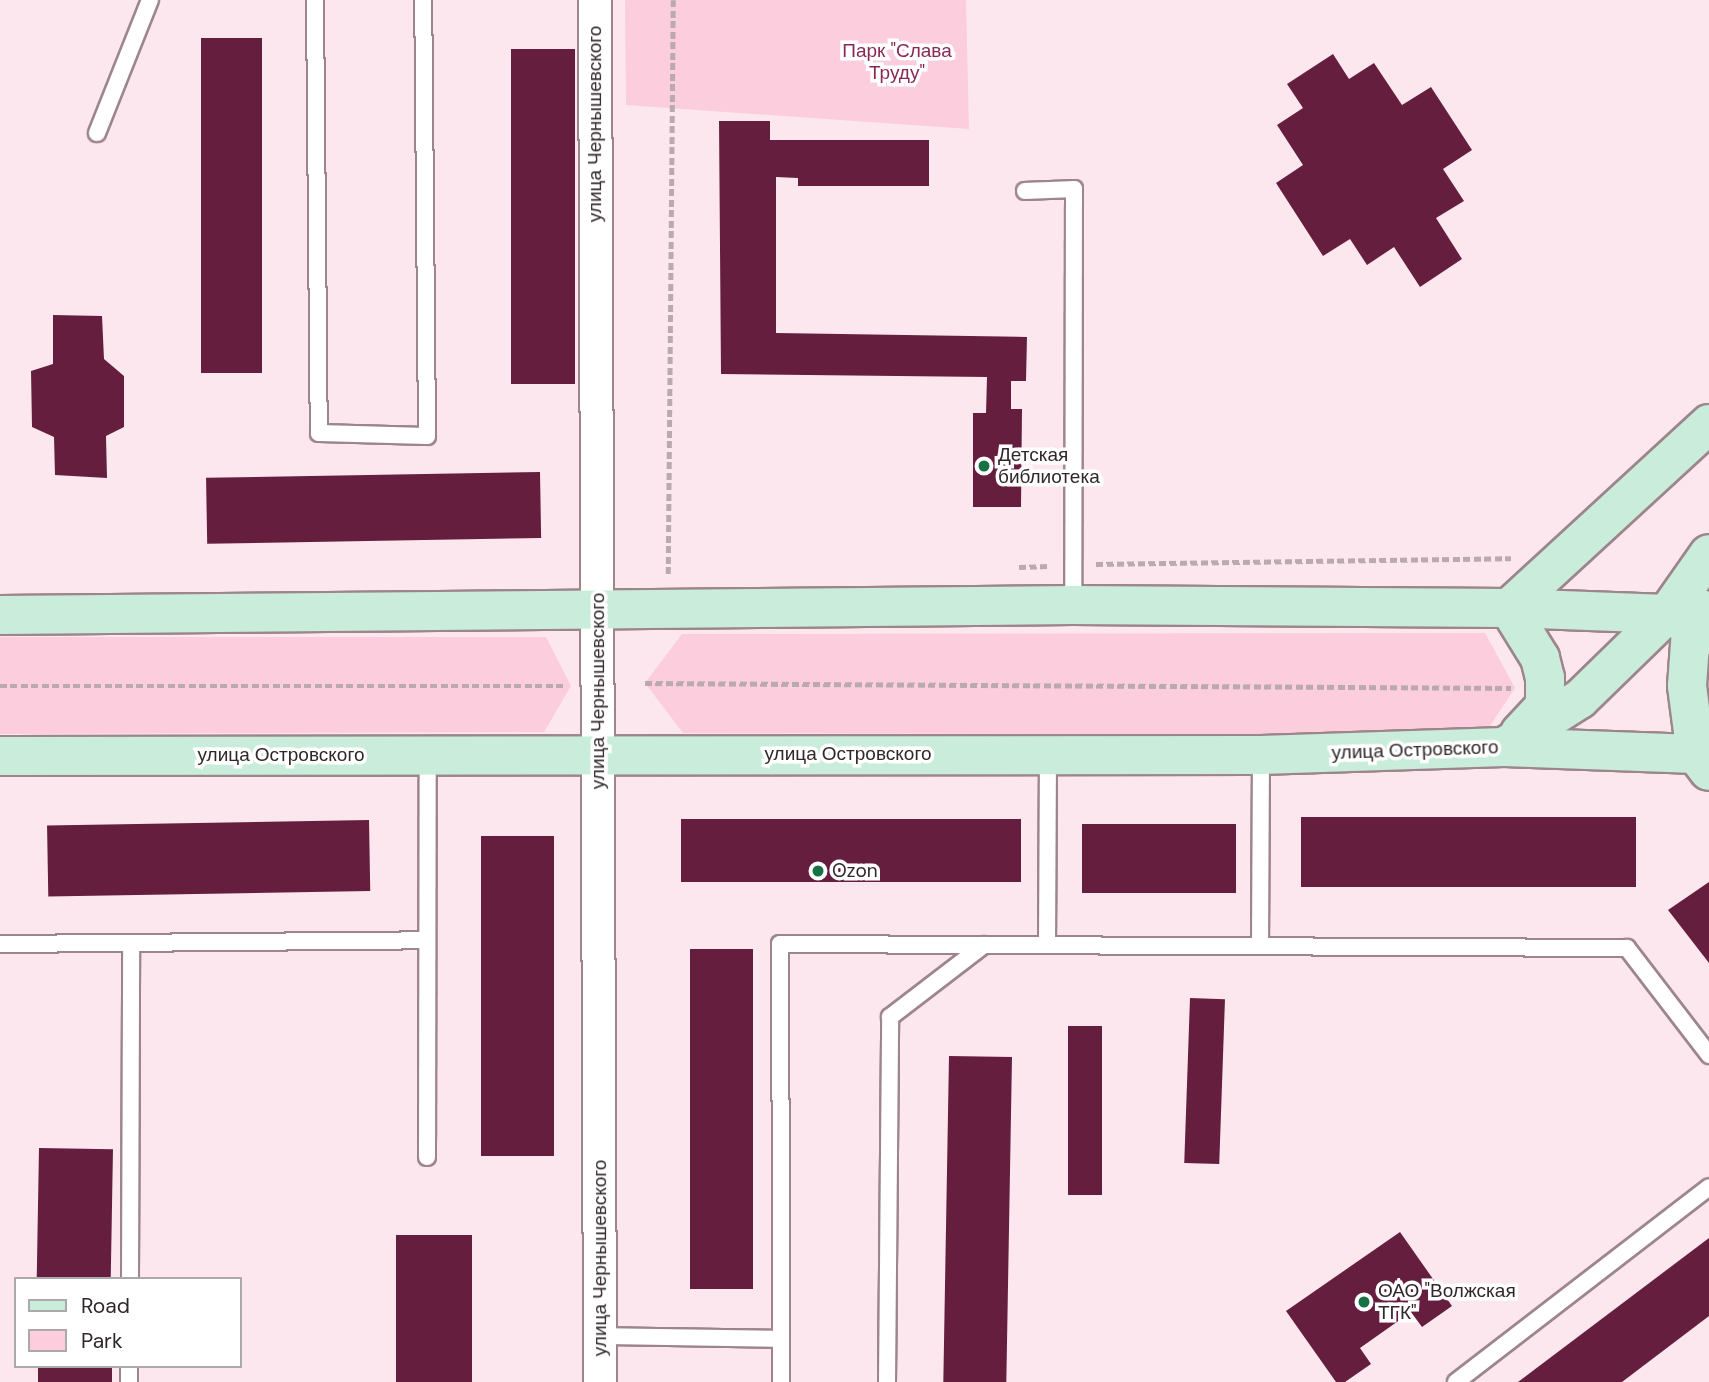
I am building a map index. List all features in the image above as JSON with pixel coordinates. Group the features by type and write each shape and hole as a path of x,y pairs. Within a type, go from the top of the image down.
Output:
{"main road":[{"path":"1509,608 1709,424"},
{"path":"1705,755 1687,685 1689,626 1709,554"},
{"path":"1504,747 1689,626 1709,579"},
{"path":"0,615 598,612 1073,605 1509,608 1689,626"},
{"path":"1504,747 1535,721 1545,706 1540,657 1509,608"},
{"name":"улица Островского","path":"0,756 598,753 1261,755 1504,747 1705,755"}],"street":[{"name":"улица Чернышевского","path":"595,0 600,1382"}],"lane":[{"path":"97,134 150,0"},
{"path":"315,0 319,433 426,436 423,0"},
{"path":"1024,191 1074,189 1073,605"},
{"path":"427,1157 428,754"},
{"path":"1046,946 1048,755"},
{"path":"1260,947 1261,755"},
{"path":"0,944 427,940"},
{"path":"130,1277 131,943"},
{"path":"781,1382 780,944 1627,948 1709,1055"},
{"path":"887,1382 890,1017 984,945"},
{"path":"1456,1382 1709,1187"},
{"path":"600,1336 781,1339"}],"path":[{"path":"668,549 673,0"},
{"path":"645,683 1515,688"},
{"path":"0,686 571,687"}],"green space":[{"name":"Парк \"Слава Труду\"","path":"625,0 966,0 969,129 626,105"},
{"path":"1485,633 1515,688 1484,735 683,733 645,683 682,634"},
{"path":"0,637 546,637 571,686 544,732 0,734"}],"building":[{"path":"201,38 262,38 262,373 201,373"},
{"path":"511,49 575,49 575,384 511,384"},
{"path":"1333,54 1349,79 1374,63 1402,105 1431,87 1472,150 1443,169 1464,201 1436,218 1462,259 1420,287 1394,247 1367,265 1350,239 1323,256 1276,183 1303,165 1277,125 1303,108 1287,84"},
{"path":"719,121 770,121 770,140 929,140 929,186 798,186 798,178 776,177 776,333 1027,337 1026,381 1011,381 1011,409 1022,409 1021,507 973,507 973,413 986,413 987,377 721,374"},
{"path":"53,315 102,316 104,359 124,376 124,427 106,436 107,478 55,475 54,437 32,427 31,371 53,364"},
{"path":"540,472 541,538 207,544 206,478"},
{"path":"1301,817 1636,817 1636,887 1301,887"},
{"path":"681,819 1021,819 1021,882 681,882"},
{"path":"369,820 370,891 48,897 47,826"},
{"path":"1082,824 1236,824 1236,893 1082,893"},
{"path":"481,836 554,836 554,1156 481,1156"},
{"path":"1709,882 1709,963 1668,910"},
{"path":"690,949 753,949 753,1289 690,1289"},
{"path":"1190,998 1225,999 1219,1164 1184,1163"},
{"path":"1068,1026 1102,1026 1102,1195 1068,1195"},
{"path":"949,1056 1012,1057 1006,1382 943,1382"},
{"path":"39,1148 113,1149 111,1277 37,1277"},
{"path":"1400,1232 1452,1306 1422,1327 1411,1312 1360,1348 1371,1364 1345,1382 1336,1382 1286,1311"},
{"path":"396,1235 472,1235 472,1382 396,1382"},
{"path":"1709,1238 1709,1316 1622,1382 1518,1382"},
{"path":"38,1368 112,1368 112,1382 38,1382"}],"place":[{"name":"Детская библиотека","path":"984,466"},
{"name":"Ozon","path":"818,871"},
{"name":"ОАО \"Волжская ТГК\"","path":"1364,1302"}]}
